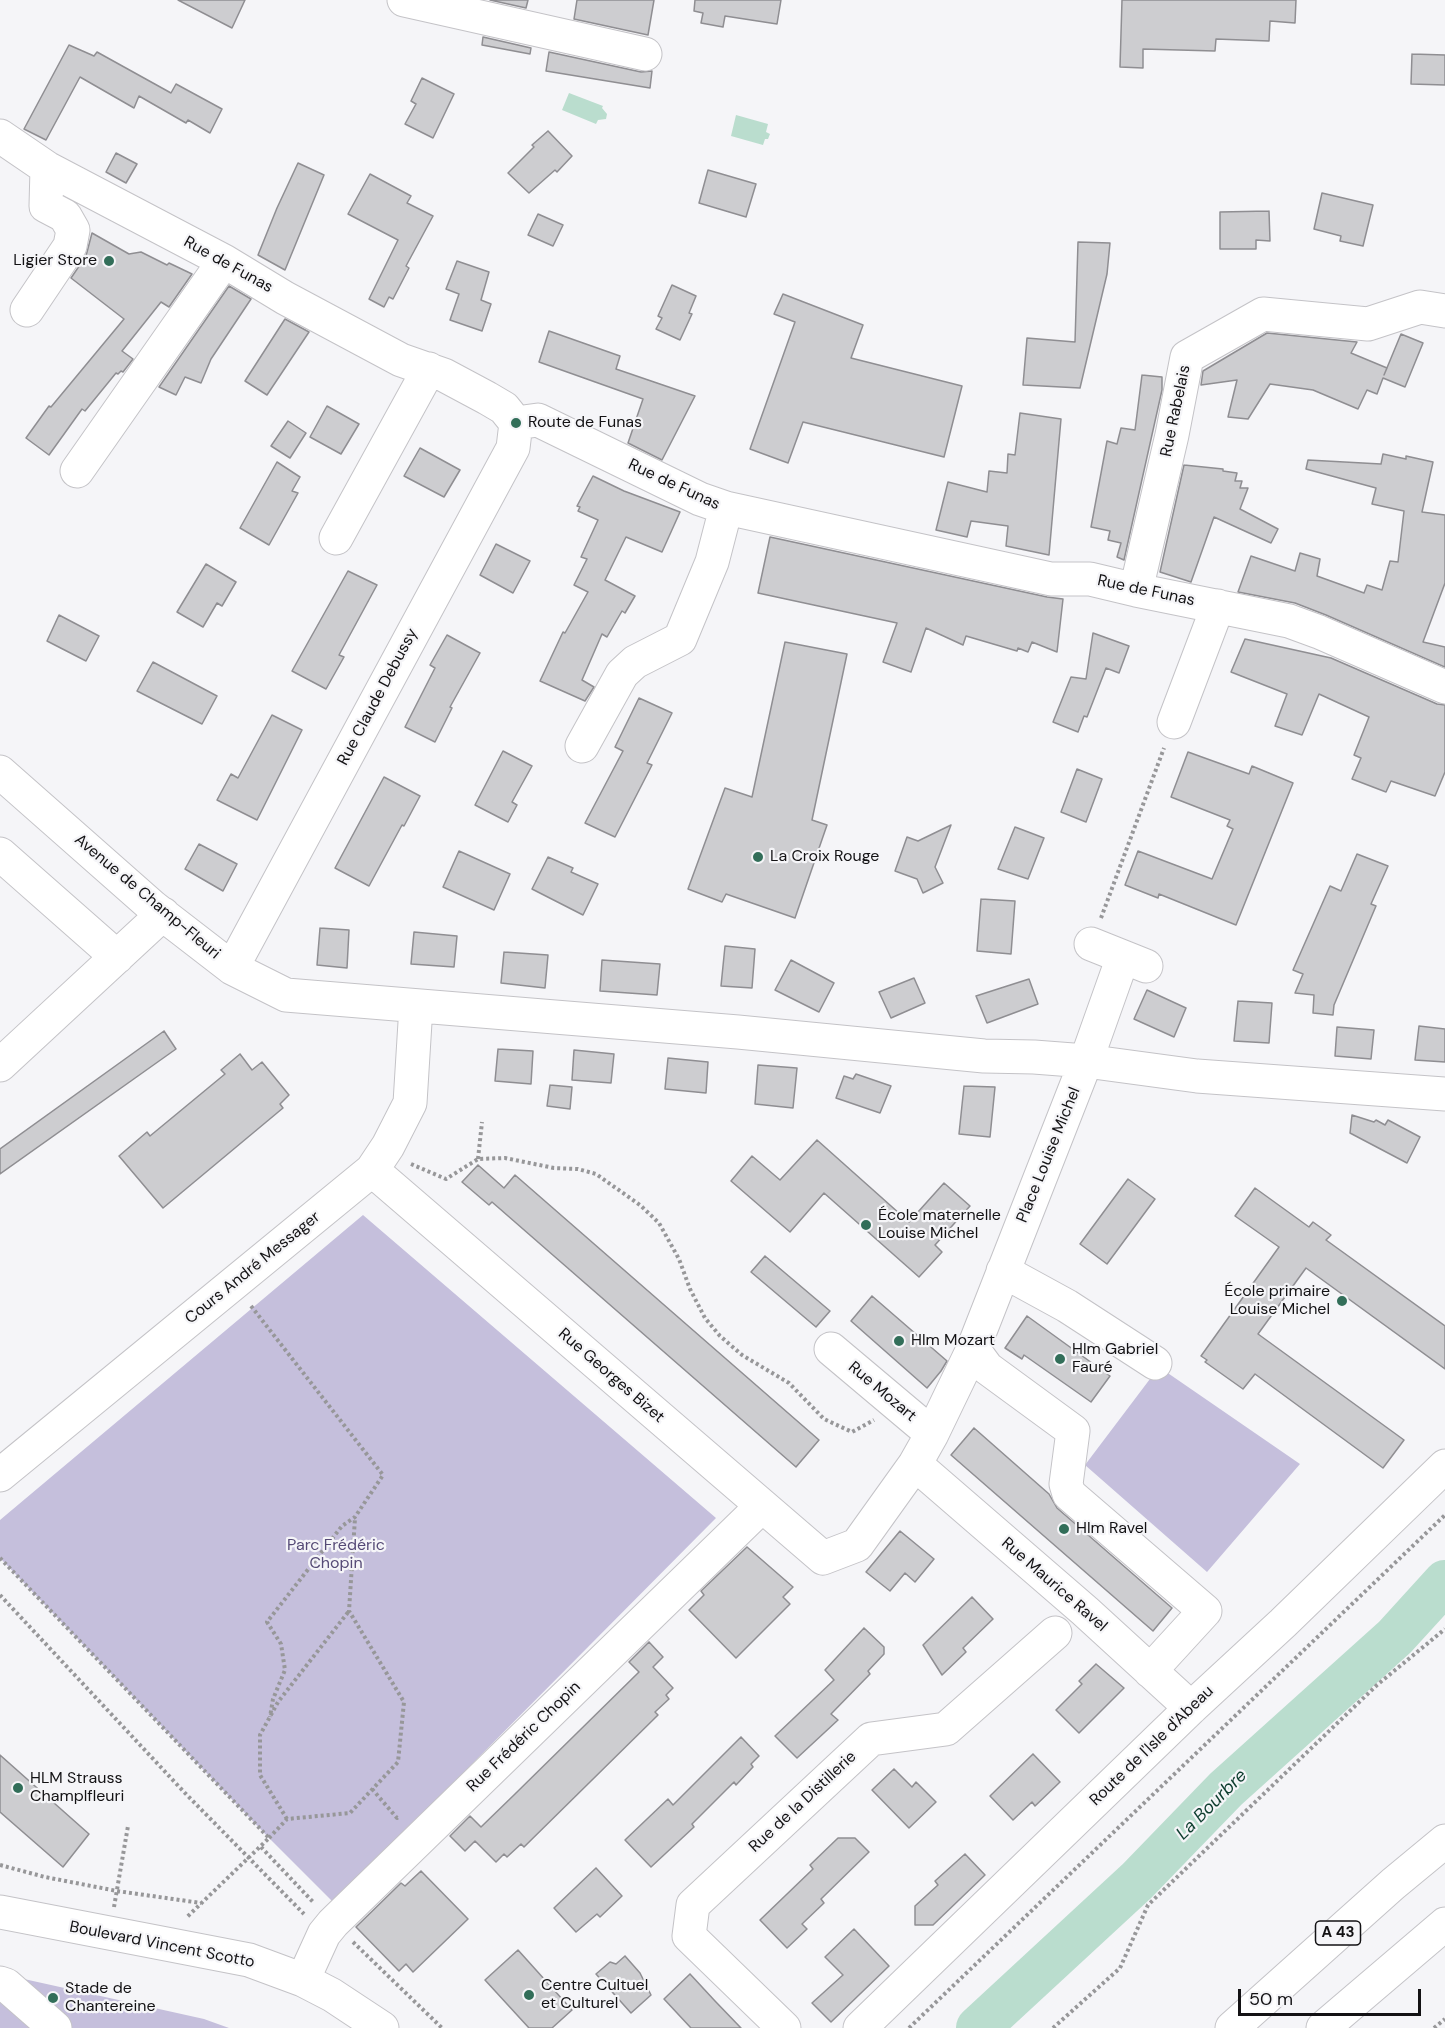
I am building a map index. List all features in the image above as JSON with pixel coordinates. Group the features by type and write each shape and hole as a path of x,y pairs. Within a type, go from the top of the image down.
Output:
{"main road":[{"path":"404,0 645,54"},
{"name":"Rue de Funas","path":"0,136 47,168 224,261 285,298 401,360 444,375 504,408 516,423 538,420 700,499 726,508 1051,579 1090,579 1288,621 1445,687"},
{"path":"27,310 70,246 73,230 65,216 46,206 47,168"},
{"path":"76,471 224,261"},
{"name":"Rue Rabelais","path":"1136,590 1172,435 1187,357 1263,314 1368,324 1420,307 1445,310"},
{"path":"336,538 429,369"},
{"name":"Rue Claude Debussy","path":"232,968 513,448 516,423"},
{"path":"582,746 622,674 635,662 680,639 712,562 726,508"},
{"path":"1174,722 1218,606"},
{"name":"Avenue de Champ-Fleuri","path":"0,772 163,914 232,968 286,995 738,1032 984,1056 1086,1061 1197,1076 1445,1095"},
{"path":"0,854 117,957"},
{"path":"0,1065 163,914"},
{"name":"Place Louise Michel","path":"857,1545 915,1464 933,1434 973,1349 1086,1061 1134,962 1091,944"},
{"name":"Cours André Messager","path":"0,1475 372,1170 388,1146 410,1103 416,1006"},
{"name":"Rue Georges Bizet","path":"372,1170 823,1558 857,1545"},
{"path":"1003,1271 1067,1306 1155,1363"},
{"name":"Rue Mozart","path":"831,1349 933,1434"},
{"path":"973,1349 987,1368 1073,1431 1066,1484 1069,1494 1205,1611 1150,1671"},
{"name":"Rue Maurice Ravel","path":"915,1464 1085,1611 1191,1708"},
{"name":"Route de l'Isle d'Abeau","path":"860,2028 1445,1466"},
{"name":"Rue Frédéric Chopin","path":"303,1980 324,1934 333,1923 761,1507"},
{"name":"Rue de la Distillerie","path":"784,2028 689,1936 693,1905 871,1739 946,1729 1055,1633"},
{"name":"A 43","path":"1232,2028 1393,1884 1445,1841"},
{"name":"Boulevard Vincent Scotto","path":"0,1912 249,1960 303,1980 332,1995 382,2028"},
{"path":"1323,2028 1445,1924"},
{"path":"0,1983 6,1985 55,2028"}],"path":[{"path":"1091,944 1174,722"},
{"path":"478,1159 482,1122"},
{"path":"372,1170 413,1164 446,1179 478,1159 505,1158 554,1168 578,1169 596,1174 640,1205 658,1223 679,1258 690,1289 705,1318 720,1336 742,1355 776,1373 789,1383 824,1419 852,1432 874,1420 890,1398"},
{"path":"234,1284 383,1475 355,1517 342,1526 267,1622 280,1644 285,1671 273,1700 270,1718"},
{"path":"909,2028 1445,1515"},
{"path":"287,1819 260,1775 260,1735 278,1702 349,1611 355,1517"},
{"path":"0,1558 269,1838"},
{"path":"0,1595 184,1792 324,1934"},
{"path":"186,1918 287,1819 350,1813 398,1762 404,1702 349,1611"},
{"path":"1053,2028 1120,1968 1148,1905 1377,1685 1445,1629"},
{"path":"372,1789 397,1818"},
{"path":"114,1911 128,1826"},
{"path":"0,1865 45,1877 117,1891 202,1903"},
{"path":"1434,2028 1445,2019"}],"green space":[{"name":"Parc Frédéric Chopin","path":"363,1215 716,1518 334,1903 0,1558 0,1520"},
{"path":"1159,1367 1300,1464 1207,1572 1085,1465"},
{"name":"Stade de Chantereine","path":"15,1977 204,2019 229,2028 0,2028 0,1990"}],"shaded area":[{"path":"569,93 603,106 607,114 606,119 598,120 596,124 562,110"},
{"path":"736,115 768,124 766,132 770,134 763,145 731,136"}],"building":[{"path":"178,0 245,0 232,28"},
{"path":"490,0 528,0 526,8"},
{"path":"577,0 654,0 648,35 574,19"},
{"path":"695,0 781,0 777,24 725,16 723,27 701,23 703,13 694,11"},
{"path":"1122,0 1296,0 1295,23 1270,21 1269,41 1216,39 1215,51 1143,49 1143,68 1120,67"},
{"path":"483,37 531,48 530,54 482,45"},
{"path":"69,45 94,56 97,52 171,93 176,84 222,109 210,133 188,120 186,123 139,96 134,108 80,77 46,140 24,129"},
{"path":"549,52 641,72 652,71 650,88 546,71"},
{"path":"1412,54 1445,55 1445,85 1411,84"},
{"path":"422,78 454,94 433,138 405,124 416,104 411,101"},
{"path":"548,131 572,156 557,172 555,170 529,193 508,173 534,147 532,145"},
{"path":"116,153 137,164 126,183 106,172"},
{"path":"298,163 324,175 285,270 258,255"},
{"path":"708,170 756,184 746,217 699,203"},
{"path":"370,174 411,196 407,203 433,216 406,266 409,268 393,299 389,297 384,307 369,299 398,240 348,214"},
{"path":"1322,193 1373,205 1363,246 1340,241 1341,236 1314,229"},
{"path":"1269,211 1270,241 1256,240 1256,249 1220,249 1220,212"},
{"path":"538,214 563,225 553,246 528,235"},
{"path":"92,233 129,254 141,252 192,274 169,307 161,302 122,351 133,359 123,372 116,373 85,411 82,409 49,455 26,438 49,406 51,407 124,319 71,278 86,256"},
{"path":"1078,242 1110,243 1107,274 1080,388 1023,385 1027,338 1075,342"},
{"path":"457,261 489,272 481,300 491,304 482,331 450,320 459,294 446,289"},
{"path":"672,285 696,296 689,313 692,314 680,340 656,329 662,318 658,316"},
{"path":"229,286 251,299 211,359 201,383 185,377 176,395 159,387"},
{"path":"783,294 863,325 851,358 962,386 944,457 803,422 788,463 750,449 795,322 774,314"},
{"path":"285,319 309,332 267,395 245,381"},
{"path":"549,331 620,356 616,369 695,396 662,460 628,443 643,399 539,362"},
{"path":"1267,333 1357,342 1351,353 1387,368 1401,334 1423,343 1405,387 1383,378 1377,394 1367,390 1358,409 1313,390 1270,384 1248,419 1228,417 1237,380 1201,385 1203,371"},
{"path":"1142,375 1162,377 1162,390 1124,560 1117,557 1121,543 1108,540 1110,531 1091,527 1107,441 1117,444 1121,428 1135,430"},
{"path":"327,406 359,424 341,454 310,437"},
{"path":"1020,413 1061,419 1049,555 1006,546 1008,526 971,521 967,537 936,530 948,482 987,492 989,471 1007,473 1008,454 1015,455"},
{"path":"288,421 306,433 290,458 271,446"},
{"path":"420,448 460,470 444,497 404,476"},
{"path":"1383,454 1433,462 1422,512 1445,515 1445,583 1423,642 1445,647 1445,667 1295,603 1238,592 1251,556 1295,571 1300,553 1320,559 1317,576 1364,593 1367,585 1382,590 1390,561 1398,562 1404,511 1372,504 1376,488 1306,469 1308,460 1381,464"},
{"path":"277,462 300,477 292,491 298,493 269,545 240,528"},
{"path":"1184,465 1223,469 1223,471 1237,473 1235,481 1242,481 1240,488 1248,488 1240,509 1278,529 1271,543 1214,517 1191,582 1160,572"},
{"path":"593,476 624,491 680,512 662,552 626,537 605,580 635,596 625,613 622,611 607,637 602,634 582,680 594,687 585,701 540,681 563,632 565,633 588,592 574,585 587,559 581,557 598,520 578,511 580,507 577,506"},
{"path":"770,537 1063,599 1057,652 1032,642 1028,652 1018,648 1017,651 966,636 963,645 926,628 911,672 883,662 897,623 758,593"},
{"path":"496,544 530,561 513,593 480,575"},
{"path":"206,564 236,582 222,606 217,603 203,627 177,612"},
{"path":"348,571 377,585 339,655 344,657 326,689 292,671"},
{"path":"59,615 99,636 86,661 47,641"},
{"path":"1093,633 1129,646 1119,673 1106,668 1087,717 1084,716 1078,732 1053,722 1071,677 1086,679"},
{"path":"447,635 480,653 450,707 452,708 435,742 405,727 435,668 430,665"},
{"path":"1245,639 1331,658 1437,704 1445,705 1445,772 1435,796 1391,781 1386,792 1352,779 1361,758 1354,755 1369,717 1319,694 1302,735 1275,726 1287,694 1231,672"},
{"path":"785,642 847,654 812,820 827,825 795,918 726,894 722,902 688,889 725,788 752,797"},
{"path":"153,662 217,696 202,724 137,691"},
{"path":"639,698 672,713 647,763 652,765 615,837 585,823 623,751 615,747"},
{"path":"272,715 302,730 257,820 217,800 231,774 238,778"},
{"path":"503,751 532,766 512,802 517,805 508,822 475,805"},
{"path":"1188,752 1249,774 1252,766 1293,783 1236,925 1159,894 1158,898 1125,885 1138,851 1212,879 1233,829 1227,826 1230,820 1171,797"},
{"path":"1077,769 1102,779 1086,822 1061,812"},
{"path":"384,777 420,796 369,886 335,868"},
{"path":"951,825 935,867 943,883 923,893 917,879 895,871 907,837 918,841"},
{"path":"1015,827 1044,838 1028,879 998,869"},
{"path":"199,844 237,864 223,891 185,869"},
{"path":"459,851 510,874 494,910 443,887"},
{"path":"1357,854 1388,866 1371,904 1376,906 1334,1005 1333,1015 1313,1013 1314,995 1295,993 1303,974 1293,970 1330,886 1341,891"},
{"path":"548,857 573,868 571,872 598,884 583,915 532,889"},
{"path":"981,899 1015,901 1011,954 977,951"},
{"path":"320,928 349,930 347,968 317,965"},
{"path":"414,932 457,936 454,967 411,964"},
{"path":"725,946 755,949 752,988 721,986"},
{"path":"504,952 548,955 545,988 501,983"},
{"path":"602,960 660,964 657,995 600,991"},
{"path":"791,960 834,983 819,1012 775,990"},
{"path":"914,978 925,1003 891,1018 879,992"},
{"path":"1029,979 1038,1004 987,1023 976,996"},
{"path":"1147,990 1186,1008 1174,1037 1134,1019"},
{"path":"1238,1001 1272,1003 1269,1043 1234,1041"},
{"path":"1419,1026 1445,1029 1445,1062 1415,1060"},
{"path":"1337,1027 1374,1030 1371,1059 1335,1056"},
{"path":"164,1031 176,1049 0,1174 0,1149"},
{"path":"498,1049 533,1051 531,1084 495,1081"},
{"path":"574,1050 614,1054 611,1083 572,1080"},
{"path":"240,1054 252,1070 262,1062 289,1095 280,1104 283,1108 163,1208 119,1156 147,1132 150,1136 225,1074 221,1070"},
{"path":"668,1058 708,1062 706,1093 665,1089"},
{"path":"758,1065 797,1068 793,1108 755,1104"},
{"path":"856,1074 891,1086 880,1113 836,1098 844,1076 853,1079"},
{"path":"550,1085 572,1087 570,1109 547,1106"},
{"path":"964,1086 995,1087 990,1137 959,1134"},
{"path":"1352,1115 1374,1122 1376,1120 1385,1125 1388,1120 1420,1137 1407,1163 1350,1133"},
{"path":"817,1140 909,1222 944,1183 970,1206 935,1245 942,1252 919,1277 824,1193 790,1232 731,1181 752,1156 780,1180"},
{"path":"478,1165 504,1188 515,1175 819,1440 796,1467 492,1202 489,1205 462,1182"},
{"path":"1128,1179 1155,1199 1107,1264 1080,1244"},
{"path":"1255,1188 1309,1227 1313,1222 1331,1235 1326,1240 1445,1326 1445,1369 1306,1268 1258,1334 1404,1440 1383,1468 1255,1374 1243,1389 1205,1362 1207,1360 1201,1356 1279,1247 1235,1216"},
{"path":"765,1256 830,1311 816,1327 751,1272"},
{"name":"Hlm Mozart","path":"872,1296 947,1361 927,1388 851,1321"},
{"name":"Hlm Gabriel Fauré","path":"1027,1316 1110,1376 1091,1402 1024,1355 1022,1359 1005,1348"},
{"name":"Hlm Ravel","path":"974,1428 1049,1494 1057,1508 1172,1608 1153,1631 951,1455"},
{"path":"900,1531 934,1559 915,1582 905,1573 890,1591 866,1572"},
{"path":"747,1547 793,1587 783,1597 790,1604 736,1658 689,1610 704,1595 701,1591"},
{"path":"972,1597 993,1619 963,1648 966,1652 942,1675 923,1645"},
{"path":"864,1628 884,1647 884,1654 868,1671 870,1674 831,1714 838,1720 797,1758 775,1736 834,1680 825,1670"},
{"path":"649,1642 663,1657 653,1667 673,1688 666,1695 669,1699 655,1712 658,1715 524,1847 521,1844 507,1857 504,1854 496,1862 475,1841 465,1851 450,1836 470,1816 481,1827 515,1794 639,1672 629,1662"},
{"path":"1096,1664 1124,1688 1079,1733 1056,1710 1082,1684 1079,1681"},
{"path":"741,1737 759,1756 751,1764 753,1767 736,1785 734,1782 692,1824 694,1827 651,1867 625,1840 668,1799 673,1805"},
{"path":"1033,1754 1060,1782 1035,1806 1032,1802 1013,1820 990,1796"},
{"name":"HLM Strauss Champlfleuri","path":"0,1755 89,1834 63,1867 0,1812"},
{"path":"894,1769 912,1787 916,1782 936,1802 909,1828 872,1790"},
{"path":"838,1838 855,1838 869,1852 821,1899 824,1903 802,1924 807,1929 787,1948 760,1920 813,1869 810,1865"},
{"path":"965,1854 985,1875 933,1925 915,1925 915,1906 938,1885 935,1881"},
{"path":"596,1868 622,1896 600,1917 597,1914 576,1932 554,1908"},
{"path":"421,1871 468,1919 413,1972 406,1964 399,1971 356,1927 401,1883 405,1886"},
{"path":"854,1929 889,1966 831,2022 812,2003 843,1975 825,1957"},
{"name":"Centre Cultuel et Culturel","path":"518,1950 572,2010 552,2028 529,2028 485,1980"},
{"path":"625,1956 640,1973 651,1995 631,2013 596,1974 610,1962 616,1964"},
{"path":"690,1974 741,2028 691,2028 664,1999"}],"waterway":[{"name":"La Bourbre","path":"978,2028 1137,1881 1226,1789 1395,1637 1445,1582"}],"place":[{"name":"Ligier Store","path":"109,261"},
{"name":"Route de Funas","path":"516,423"},
{"name":"La Croix Rouge","path":"758,857"},
{"name":"École maternelle Louise Michel","path":"866,1225"},
{"name":"École primaire Louise Michel","path":"1342,1301"},
{"name":"Hlm Mozart","path":"899,1341"},
{"name":"Hlm Gabriel Fauré","path":"1060,1359"},
{"name":"Hlm Ravel","path":"1064,1529"},
{"name":"HLM Strauss Champlfleuri","path":"18,1788"},
{"name":"Centre Cultuel et Culturel","path":"529,1995"},
{"name":"Stade de Chantereine","path":"53,1998"}]}
